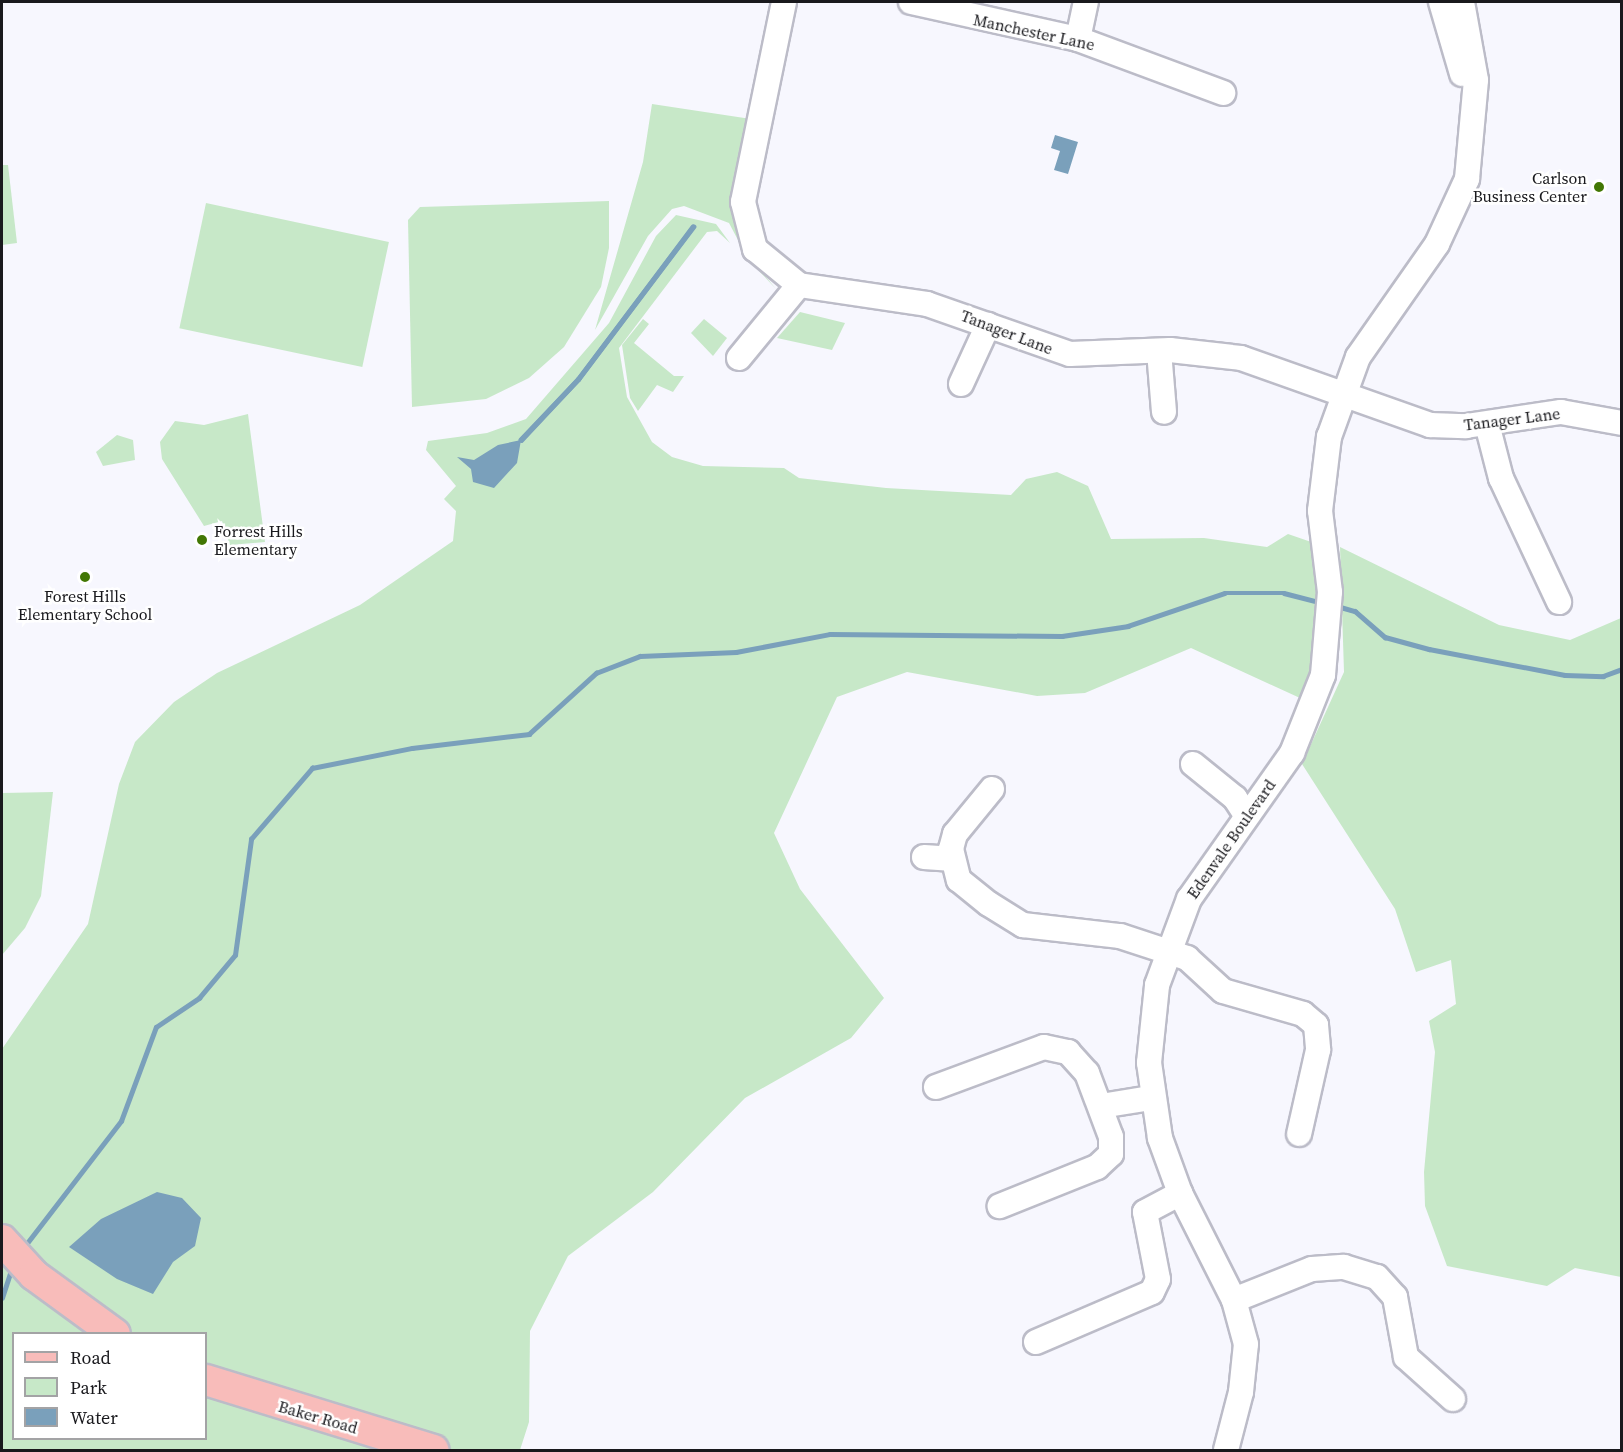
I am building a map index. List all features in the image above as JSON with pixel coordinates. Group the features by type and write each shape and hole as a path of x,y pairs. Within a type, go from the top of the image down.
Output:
{"main road":[{"path":"4,1243 34,1275 112,1332"},
{"name":"Baker Road","path":"207,1380 433,1450"}],"street":[{"path":"739,358 799,285 755,249 743,202 784,2"},
{"name":"Manchester Lane","path":"911,2 1078,39 1223,93"},
{"path":"1078,39 1086,2"},
{"name":"Edenvale Boulevard","path":"1437,244 1465,121 1462,73 1441,2"},
{"name":"Edenvale Boulevard","path":"1226,1450 1245,1369 1246,1344 1234,1300 1180,1193 1151,1098 1151,1024 1166,951 1189,899 1246,815 1292,753 1323,675 1330,592 1320,511 1322,475 1341,394 1380,322 1437,244 1465,187 1474,126 1475,63 1462,2"},
{"name":"Tanager Lane","path":"799,285 927,304 988,325 1038,347 1070,354 1159,351 1240,358 1430,425 1487,424 1561,412 1622,423"},
{"path":"960,384 988,325"},
{"path":"1159,351 1164,412"},
{"path":"1487,424 1501,478 1559,602"},
{"path":"1193,764 1235,798 1246,815"},
{"path":"992,789 955,834 950,859 959,880 1023,925 1120,936 1187,958 1223,991 1303,1014 1316,1025 1318,1050 1299,1134"},
{"path":"924,857 950,859"},
{"path":"936,1087 1030,1050 1057,1048 1079,1060 1101,1106 1113,1146 1106,1161 1000,1206"},
{"path":"1101,1106 1151,1098"},
{"path":"1036,1342 1152,1292 1158,1279 1145,1212 1180,1193"},
{"path":"1234,1300 1312,1269 1344,1267 1377,1277 1395,1297 1406,1358 1453,1399"}],"green space":[{"path":"652,104 751,119 756,265 776,289 748,259 729,223 684,206 672,209 648,236 595,330 643,162"},
{"path":"2,165 8,165 17,243 2,245"},
{"path":"609,201 609,248 601,287 564,347 529,378 486,399 412,407 408,220 420,207"},
{"path":"206,203 389,242 362,367 179,328"},
{"path":"676,215 716,224 730,243 717,231 707,232 619,348 627,397 652,442 672,457 703,466 784,468 799,478 886,488 1011,495 1026,479 1057,472 1088,486 1111,539 1204,538 1267,547 1288,534 1317,544 1324,709 1191,648 1085,693 1037,696 907,672 837,697 774,833 800,889 884,998 851,1038 745,1098 653,1192 568,1256 530,1331 529,1422 520,1450 2,1450 2,1049 88,924 119,784 135,742 174,702 217,673 360,605 453,541 456,511 444,499 456,486 426,450 428,441 487,433 526,419 609,323 656,236"},
{"path":"800,312 845,323 832,350 777,338"},
{"path":"643,319 649,324 634,343 674,376 684,376 673,392 657,385 638,411 630,398 622,345"},
{"path":"704,319 727,338 713,356 691,333"},
{"path":"248,414 265,542 230,545 222,521 204,526 162,459 160,442 175,421 204,425"},
{"path":"117,435 133,440 135,460 103,466 96,452"},
{"path":"1340,547 1499,625 1570,640 1621,618 1621,1277 1575,1268 1547,1286 1447,1266 1425,1206 1424,1172 1435,1052 1429,1021 1456,1004 1451,960 1416,972 1395,909 1302,764 1344,672"},
{"path":"53,792 41,896 25,928 2,955 2,793"}],"water":[{"path":"1055,135 1078,142 1068,174 1054,170 1060,151 1051,148"},
{"path":"521,440 517,463 494,488 473,482 471,469 457,457 474,460 498,445"},
{"path":"157,1192 182,1198 201,1218 195,1246 173,1262 153,1294 117,1279 69,1247 101,1219"}],"waterway":[{"path":"693,227 579,379 521,440 578,379 693,227"},
{"path":"24,1247 121,1121 156,1027 199,998 235,955 251,839 312,768 412,748 529,734 596,673 640,656 736,652 830,634 1062,636 1128,626 1225,593 1284,593 1323,603"},
{"path":"1337,606 1355,611 1385,637 1429,649 1565,675 1603,676 1622,669"},
{"path":"2,1298 12,1267"}],"place":[{"name":"Carlson Business Center","path":"1599,187"},
{"name":"Forrest Hills Elementary","path":"202,540"},
{"name":"Forest Hills Elementary School","path":"85,577"}]}
